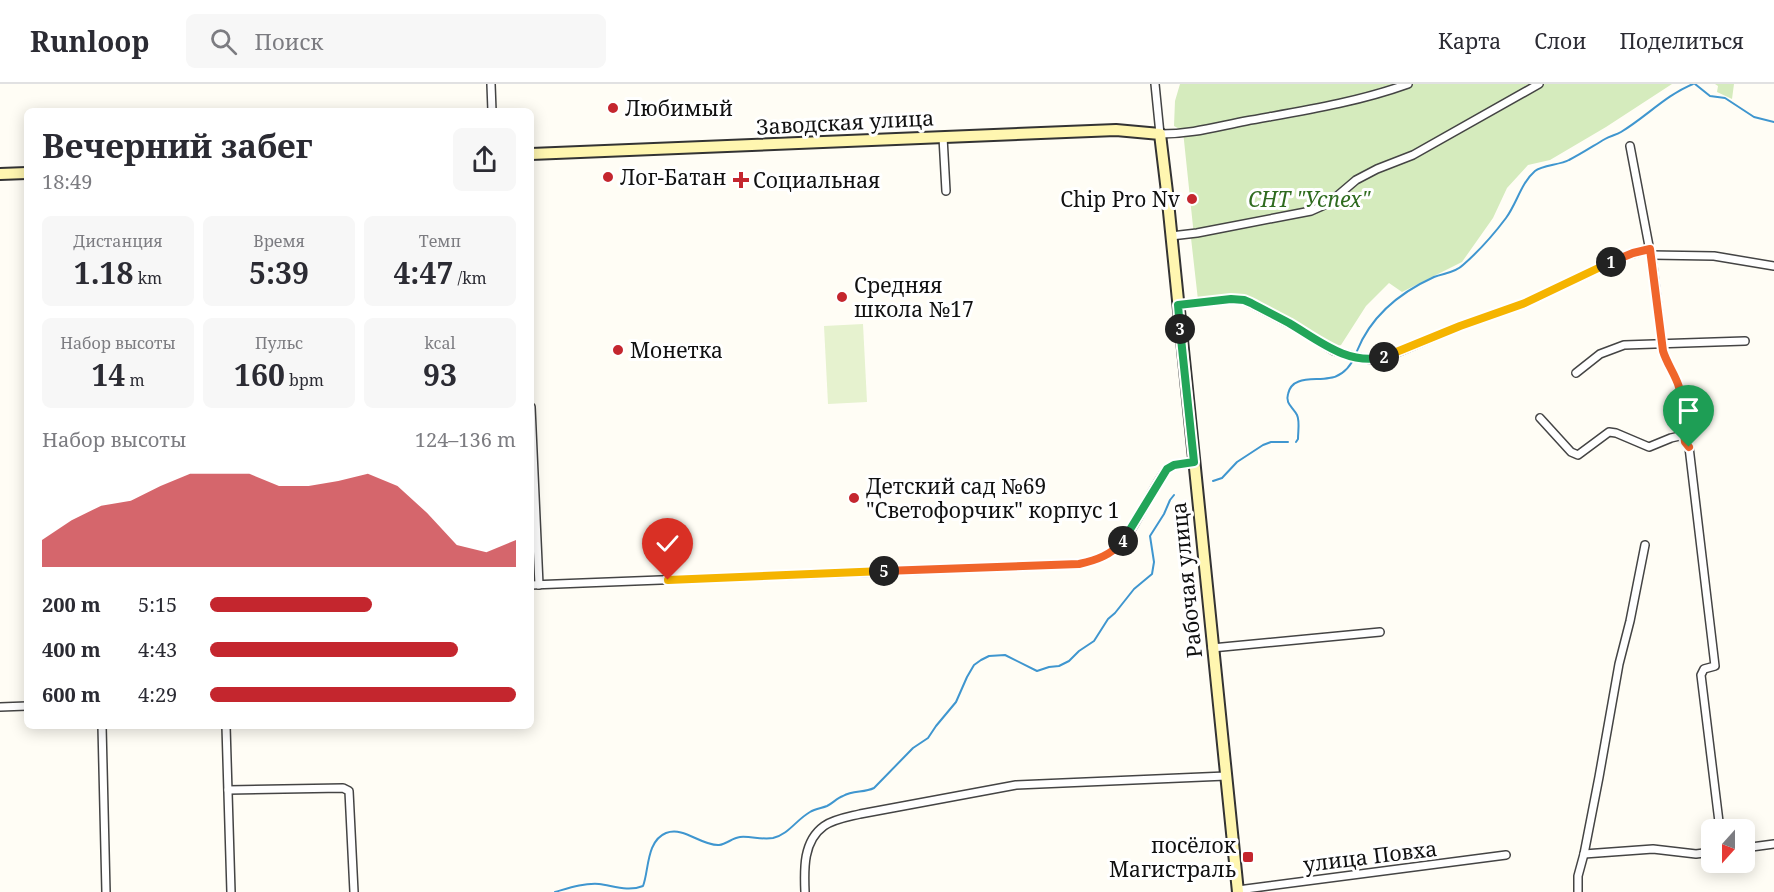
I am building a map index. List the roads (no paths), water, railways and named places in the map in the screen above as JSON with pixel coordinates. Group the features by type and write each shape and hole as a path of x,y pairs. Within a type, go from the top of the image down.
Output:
{"street":[{"path":"491,84 492,108"},
{"name":"Рабочая улица","path":"1157,84 1160,134 1238,891"},
{"path":"1160,134 1188,134 1320,109 1387,92 1408,84"},
{"path":"1171,236 1321,208 1356,180 1420,151 1539,84"},
{"name":"Заводская улица","path":"534,154 1116,130 1160,134"},
{"path":"943,137 946,191"},
{"path":"1630,146 1650,252 1662,344 1666,362 1677,379 1684,435 1686,445 1689,447 1715,666 1704,669 1701,675 1719,819"},
{"path":"0,174 24,173"},
{"path":"1178,305 1231,299 1244,300 1290,324 1323,345 1344,354 1372,360 1394,354 1460,326 1525,303 1625,256 1650,252 1714,256 1774,266"},
{"path":"1576,373 1600,354 1616,347 1745,341"},
{"path":"1540,418 1571,452 1578,455 1609,432 1649,447 1684,435"},
{"path":"534,540 535,585 1079,564 1099,558 1117,548 1167,469 1174,465 1194,462"},
{"path":"1578,892 1578,876 1605,750 1619,664 1645,545"},
{"path":"1212,648 1380,632"},
{"path":"0,707 24,706"},
{"path":"102,729 106,892"},
{"path":"226,729 231,892"},
{"path":"805,892 806,855 812,838 824,826 838,820 1016,785 1226,776"},
{"path":"228,790 343,788 349,791 354,892"},
{"path":"1755,847 1774,844"},
{"path":"1584,854 1653,849 1701,853"},
{"name":"улица Повха","path":"1238,891 1506,855"}],"waterway":[{"path":"1357,351 1370,327 1388,306 1422,283 1456,270 1475,254 1506,218 1526,181 1535,171 1569,160 1621,132 1674,94 1693,84"},
{"path":"1695,84 1710,96 1725,98 1754,117 1774,122"},
{"path":"1296,442 1298,420 1288,400 1290,388 1299,381 1336,376 1352,362"},
{"path":"1213,481 1222,478 1237,462 1263,445 1271,442 1288,442"},
{"path":"555,892 587,884 626,889 643,886 652,849 660,837 666,833 679,832 706,843 719,845 740,837 773,838 784,833 812,811 827,806 847,794 874,788 913,748 928,738 956,702 974,665 981,660 989,656 1005,655 1037,671 1069,661 1094,641 1108,619 1134,589 1152,574 1154,562 1150,536 1174,495"}],"place":[{"name":"Любимый","path":"613,108"},
{"name":"Лог-Батан","path":"608,177"},
{"name":"Социальная","path":"741,180"},
{"name":"Chip Pro Nv","path":"1192,199"},
{"name":"Средняя школа №17","path":"842,297"},
{"name":"Монетка","path":"618,350"},
{"name":"Детский сад №69 \"Светофорчик\" корпус 1","path":"854,498"},
{"name":"посёлок Магистраль","path":"1248,857"}],"park label":[{"name":"СНТ \"Успех\"","path":"1309,199"}]}
